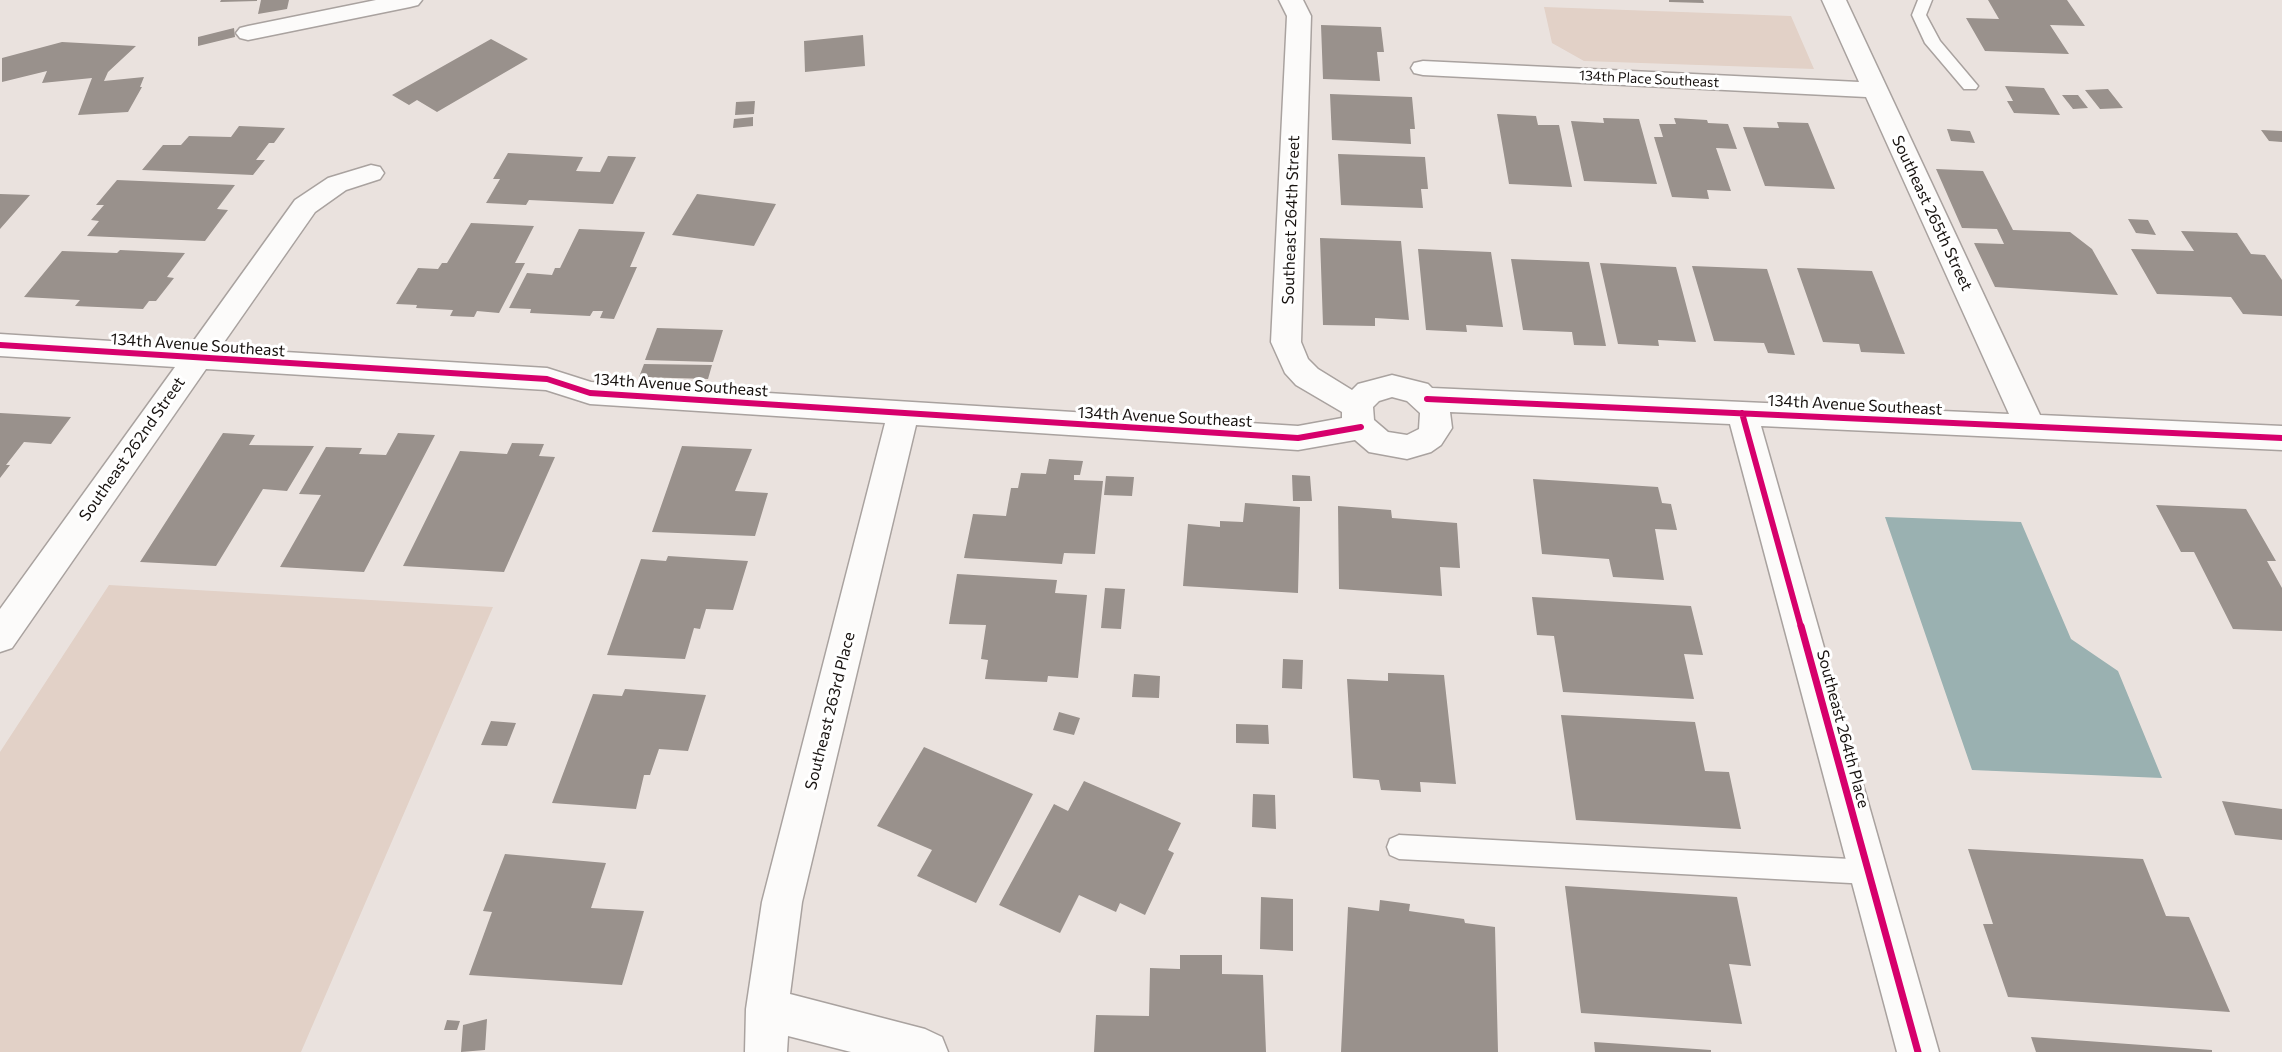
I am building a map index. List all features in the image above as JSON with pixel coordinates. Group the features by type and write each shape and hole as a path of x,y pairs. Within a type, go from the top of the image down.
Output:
{"street":[{"path":"248,33 410,0"},
{"name":"Southeast 264th Street","path":"1291,0 1299,16 1286,342 1296,365 1307,377 1359,417"},
{"name":"Southeast 265th Street","path":"1834,0 2030,426"},
{"name":"134th Place Southeast","path":"1423,68 1876,90"},
{"name":"Southeast 262nd Street","path":"0,636 305,206 337,184 371,172"},
{"name":"134th Avenue Southeast","path":"0,345 547,379 590,393 903,415 1298,438 1359,417 1362,399 1369,392 1380,388 1405,388 1427,399 2282,438"},
{"path":"1359,417 1380,443 1393,446 1420,444 1430,437 1436,428 1437,418 1434,408 1427,399"},
{"name":"Southeast 264th Place","path":"1742,413 1918,1052"},
{"name":"Southeast 263rd Place","path":"766,1052 766,1009 782,902 903,415"},
{"path":"766,1009 927,1052"}],"lane":[{"path":"1925,0 1919,15 1933,43 1970,86"},
{"path":"1399,847 1869,872"}],"shaded area":[{"path":"1544,7 1791,16 1814,69 1584,61 1552,43"},
{"path":"109,585 493,607 301,1052 0,1052 0,752"}],"water":[{"path":"1885,517 2021,522 2071,639 2118,671 2162,778 1972,770"}],"building":[{"path":"221,0 257,0 257,1 220,2"},
{"path":"261,0 289,0 287,9 258,14"},
{"path":"1669,0 1703,0 1704,3 1669,2"},
{"path":"1988,0 2067,0 2085,26 2050,25 2069,54 1985,51 1966,18 1999,19"},
{"path":"1321,25 1381,27 1384,52 1377,52 1380,81 1323,79"},
{"path":"234,28 235,37 198,46 198,37"},
{"path":"863,35 865,66 805,72 804,41"},
{"path":"491,39 528,59 437,112 417,100 409,105 392,95"},
{"path":"62,42 136,46 108,72 104,81 144,77 140,87 142,87 128,112 78,115 92,78 42,83 47,71 2,82 2,58"},
{"path":"2005,86 2044,88 2060,115 2014,113 2007,101 2013,101"},
{"path":"2108,89 2123,108 2100,109 2085,90"},
{"path":"1330,94 1412,97 1415,129 1410,129 1411,144 1332,140"},
{"path":"2062,95 2078,95 2088,108 2073,109"},
{"path":"755,101 754,114 735,115 736,102"},
{"path":"1497,114 1536,116 1538,125 1559,125 1572,187 1509,184"},
{"path":"753,117 753,126 733,128 734,119"},
{"path":"1603,118 1639,119 1657,184 1584,181 1571,121 1604,123"},
{"path":"1674,118 1728,124 1737,149 1716,148 1731,191 1707,190 1709,199 1672,197 1654,137 1663,137 1659,124 1676,124"},
{"path":"1777,122 1808,123 1835,189 1765,186 1743,127 1779,128"},
{"path":"239,126 285,128 274,143 269,143 256,160 265,160 253,175 142,170 163,145 181,145 189,136 231,137"},
{"path":"1947,129 1970,131 1975,143 1951,141"},
{"path":"2261,130 2282,131 2282,142 2269,141"},
{"path":"508,153 583,157 576,171 600,172 608,156 636,157 613,204 529,200 526,205 486,203 500,179 493,179"},
{"path":"1338,154 1425,157 1428,189 1421,189 1423,208 1341,205"},
{"path":"1936,169 1983,171 2013,230 2070,232 2092,249 2118,295 1995,287 1974,243 2004,244 1997,229 1962,228"},
{"path":"117,180 235,185 217,209 228,210 205,241 87,236 99,221 91,220 104,205 96,205"},
{"path":"0,194 30,195 0,229"},
{"path":"697,194 776,204 754,246 672,235"},
{"path":"2128,219 2148,220 2156,235 2136,233"},
{"path":"471,223 534,226 515,263 525,263 499,313 477,311 474,317 450,316 453,310 416,308 417,305 396,304 418,268 438,269 442,263 447,263"},
{"path":"579,229 645,232 630,267 637,267 614,319 600,318 603,311 593,311 590,316 530,313 531,309 509,308 527,273 552,275 555,268 560,268"},
{"path":"2181,231 2237,233 2251,254 2265,255 2282,280 2282,316 2243,314 2231,297 2157,294 2131,249 2194,251"},
{"path":"1320,238 1401,241 1409,320 1375,318 1375,326 1323,325"},
{"path":"1418,249 1491,252 1503,327 1466,325 1467,332 1426,330"},
{"path":"120,250 185,253 167,277 174,278 156,301 149,301 143,309 75,306 80,300 24,297 62,251 117,253"},
{"path":"1511,259 1589,262 1606,346 1574,345 1572,332 1523,330"},
{"path":"1600,263 1676,267 1696,342 1658,340 1659,346 1618,344"},
{"path":"1692,266 1767,269 1795,355 1768,353 1764,343 1714,341"},
{"path":"1797,268 1872,271 1905,354 1861,352 1859,344 1823,342"},
{"path":"657,328 723,330 713,362 645,360"},
{"path":"644,364 712,365 708,379 639,377"},
{"path":"0,413 71,417 51,444 24,442 6,465 10,465 0,478"},
{"path":"223,433 255,435 249,445 314,446 287,491 263,489 216,566 140,562"},
{"path":"398,433 435,435 364,572 280,567 321,495 299,494 326,447 362,448 359,454 386,455"},
{"path":"512,443 544,444 539,456 555,457 504,572 403,566 460,451 507,454"},
{"path":"682,446 752,449 735,491 768,493 755,536 652,532"},
{"path":"1049,459 1083,461 1080,475 1074,475 1074,480 1103,481 1095,554 1064,553 1062,564 964,558 973,514 1006,516 1011,488 1018,488 1021,473 1046,474"},
{"path":"1292,475 1310,476 1312,501 1293,501"},
{"path":"1106,476 1134,477 1132,496 1104,495"},
{"path":"1533,479 1658,487 1662,503 1671,504 1677,530 1655,529 1664,580 1613,577 1609,559 1542,554"},
{"path":"1245,503 1300,507 1298,593 1183,586 1188,524 1220,527 1220,521 1243,522"},
{"path":"2156,505 2246,509 2276,561 2267,561 2282,588 2282,631 2233,629 2194,552 2181,552"},
{"path":"1338,506 1391,510 1392,518 1457,523 1460,568 1440,567 1442,596 1339,589"},
{"path":"668,556 748,561 733,610 706,609 700,629 694,628 685,659 607,655 641,559 666,561"},
{"path":"957,574 1057,580 1055,593 1087,595 1078,678 1048,676 1047,682 985,679 988,660 981,659 986,625 949,624"},
{"path":"1105,588 1125,589 1121,629 1101,628"},
{"path":"1532,597 1691,606 1703,655 1684,654 1694,699 1563,692 1554,636 1537,635"},
{"path":"1283,659 1303,660 1302,689 1282,688"},
{"path":"1388,673 1444,675 1456,784 1420,782 1421,792 1381,790 1379,780 1353,778 1347,679 1388,681"},
{"path":"1134,674 1160,676 1159,698 1132,697"},
{"path":"625,689 706,695 688,751 659,749 650,775 644,775 636,809 552,803 593,694 622,696"},
{"path":"1059,712 1080,718 1074,735 1053,730"},
{"path":"1561,715 1695,722 1705,771 1729,772 1741,829 1576,820"},
{"path":"491,721 516,723 507,746 481,745"},
{"path":"1236,724 1268,725 1269,744 1236,743"},
{"path":"924,747 1033,794 976,903 917,876 932,850 877,826"},
{"path":"1084,781 1181,823 1168,850 1174,853 1145,915 1120,903 1116,912 1079,895 1060,933 999,905 1054,804 1068,811"},
{"path":"1253,794 1275,795 1276,829 1252,827"},
{"path":"2222,801 2282,809 2282,840 2235,835"},
{"path":"1968,849 2143,859 2166,916 2189,917 2230,1012 2008,997 1983,924 1993,924"},
{"path":"505,854 606,863 591,908 644,911 622,985 469,975 492,912 483,911"},
{"path":"1565,886 1737,897 1751,966 1729,964 1742,1024 1581,1013"},
{"path":"1261,897 1293,899 1293,951 1260,949"},
{"path":"1380,900 1410,904 1409,911 1464,919 1465,923 1495,927 1498,1052 1341,1052 1348,907 1379,911"},
{"path":"1180,955 1222,955 1222,974 1263,975 1266,1052 1094,1052 1096,1015 1149,1016 1150,968 1180,969"},
{"path":"487,1019 485,1050 461,1052 463,1025"},
{"path":"447,1020 460,1021 457,1030 444,1030"},
{"path":"2031,1037 2212,1050 2212,1052 2036,1052"},
{"path":"1594,1042 1711,1050 1711,1052 1595,1052"}],"cycle path":[{"path":"0,345 547,379 590,393 1298,438 1361,427"},
{"path":"1427,399 2282,438"},
{"path":"1742,413 1918,1052"}]}
